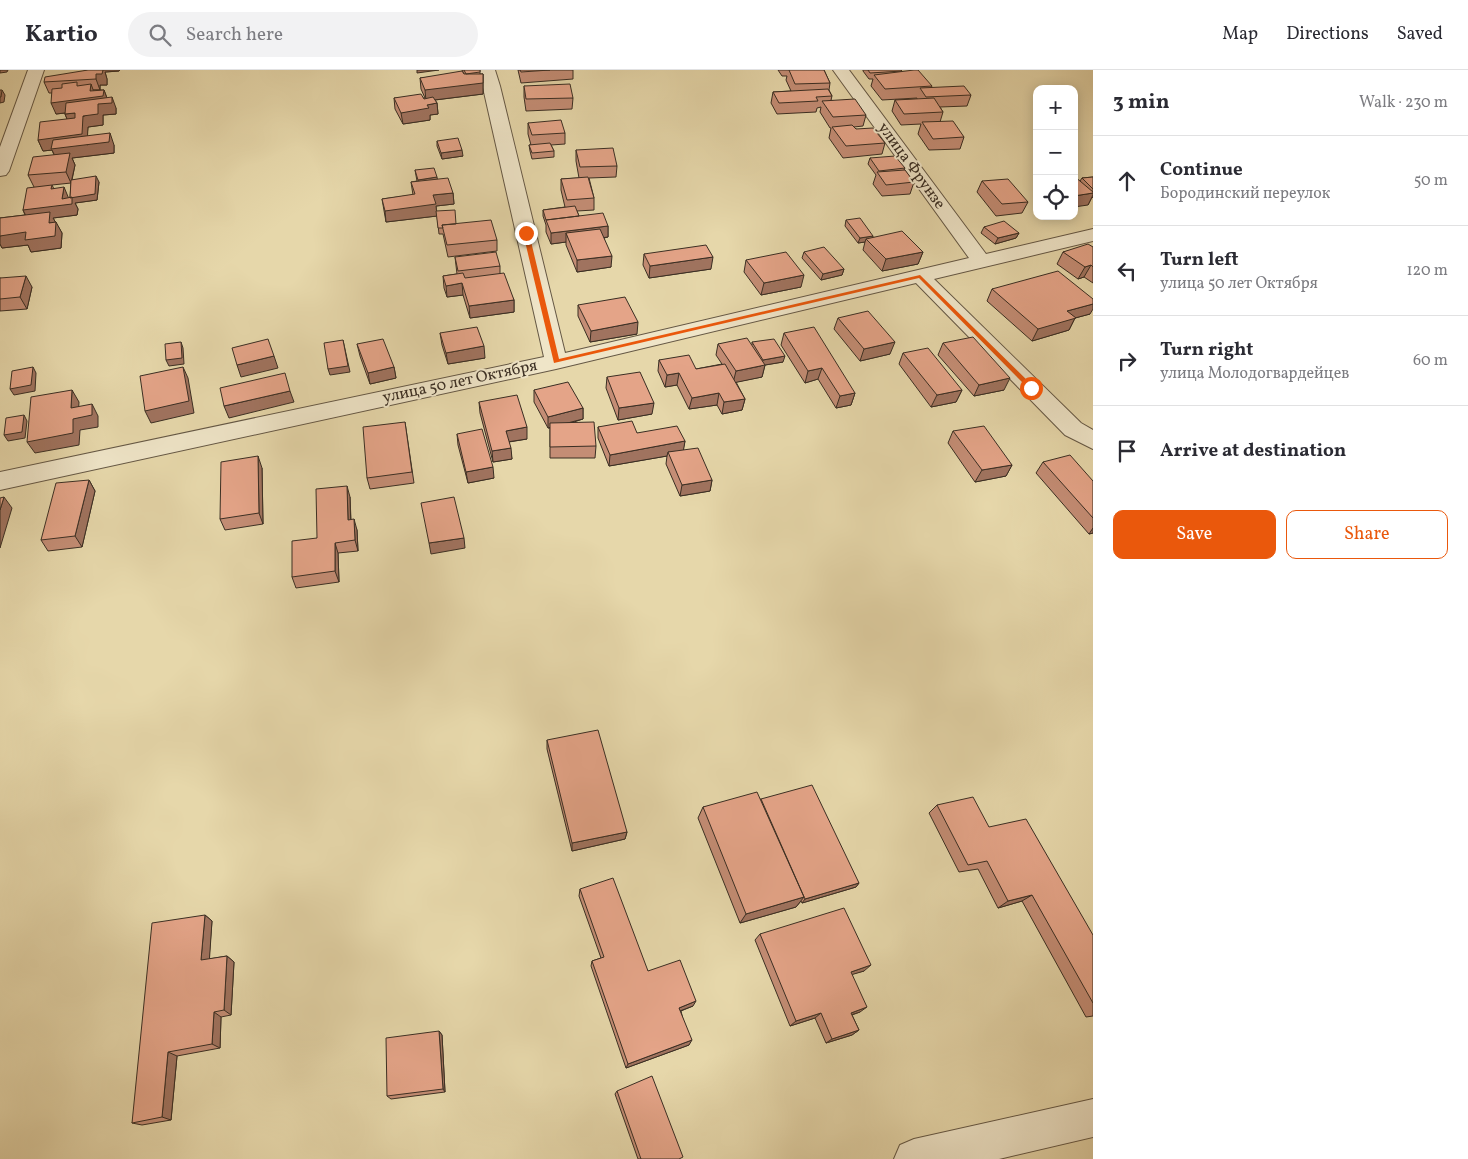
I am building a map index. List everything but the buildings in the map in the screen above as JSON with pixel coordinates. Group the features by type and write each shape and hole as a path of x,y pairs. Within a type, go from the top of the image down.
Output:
{"street":[{"path":"0,171 36,70"},
{"path":"486,70 492,86 556,362"},
{"name":"улица Фрунзе","path":"841,70 981,261"},
{"name":"улица 50 лет Октября","path":"0,481 556,362 1093,235"},
{"path":"920,276 1073,429 1093,441"},
{"path":"914,1159 1093,1118"}],"route":[{"path":"526,233 556,362 920,276 1031,388"}]}
